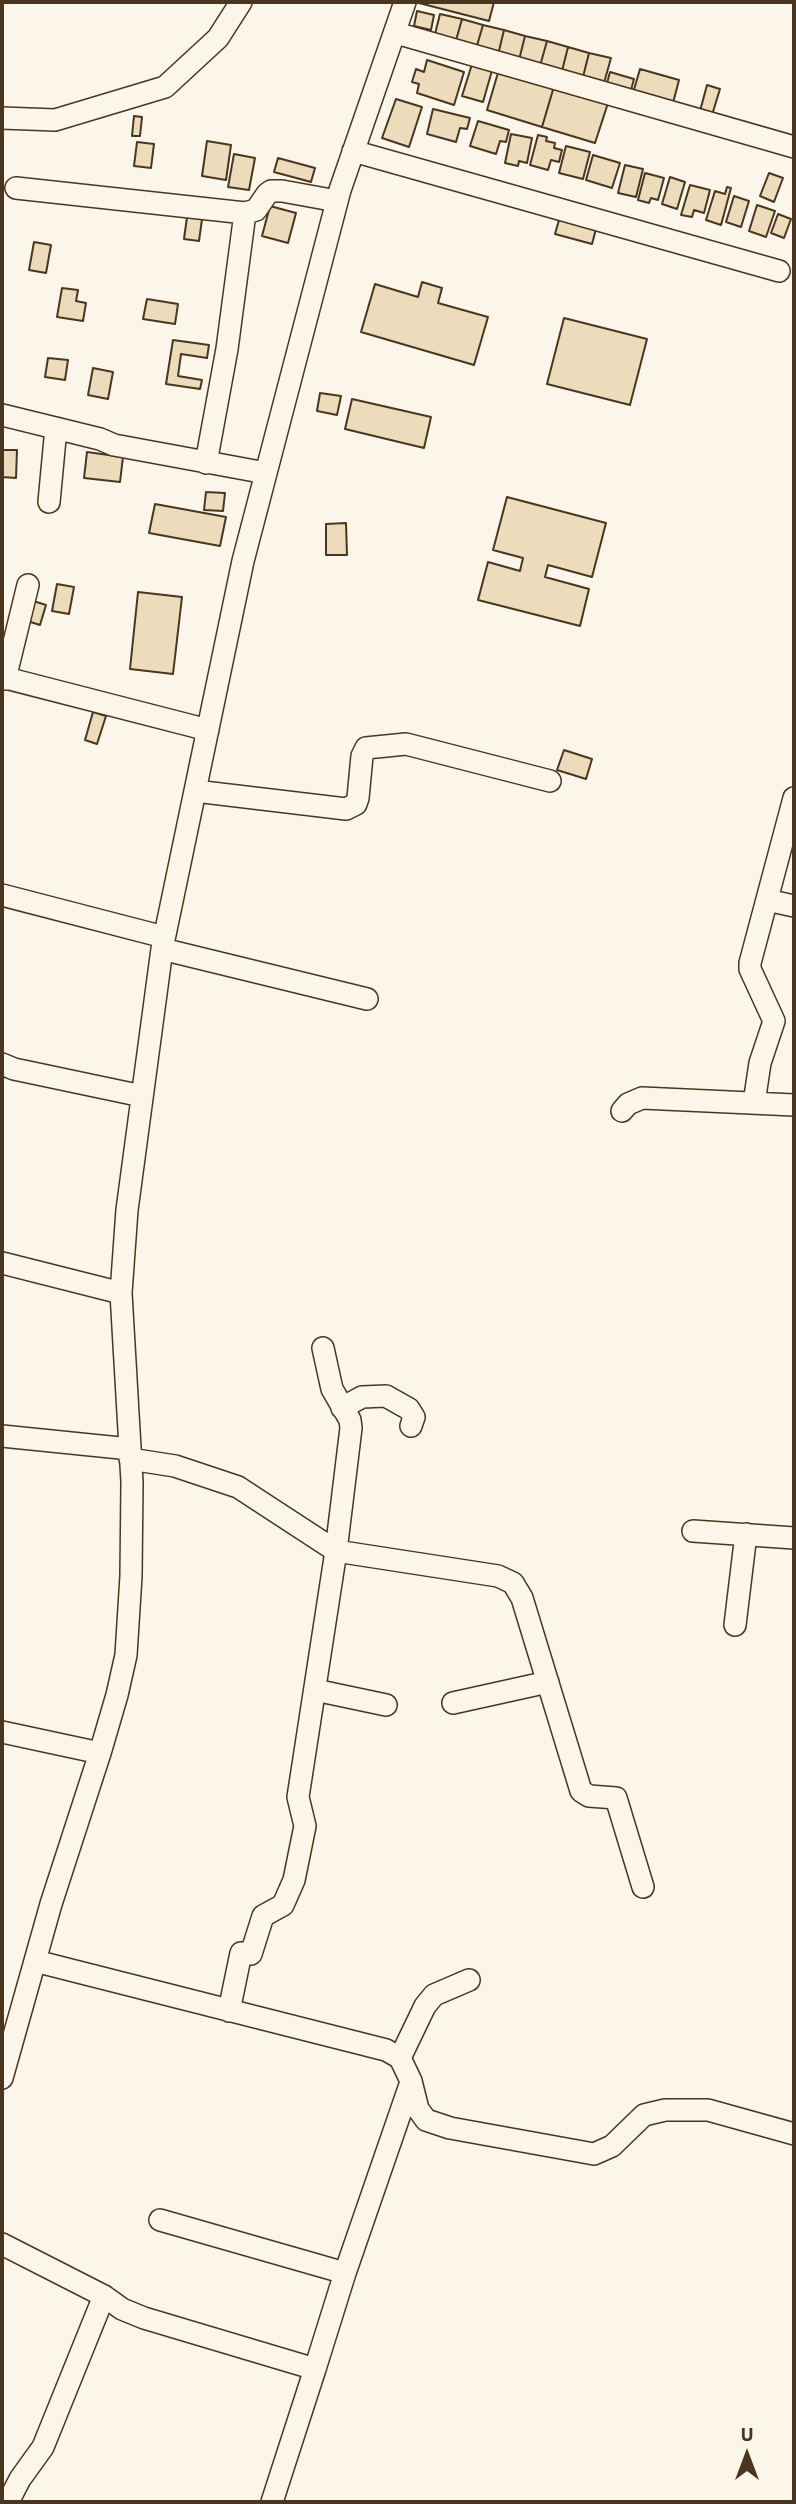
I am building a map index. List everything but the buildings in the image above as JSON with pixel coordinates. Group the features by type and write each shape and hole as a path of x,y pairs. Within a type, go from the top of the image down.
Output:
{"street":[{"path":"2,118 55,120 165,87 218,38 241,2"},
{"path":"2,2078 117,1695 127,1642 131,1562 130,1454 121,1293 127,1210 163,943 243,561 337,201 405,2"},
{"path":"396,33 794,147"},
{"path":"353,151 779,271"},
{"path":"16,187 245,213 256,209 271,191 337,201"},
{"path":"206,463 227,349 245,213"},
{"path":"2,415 114,445 266,473"},
{"path":"49,502 57,428"},
{"path":"28,585 4,678 208,730"},
{"path":"195,791 352,808 358,798 363,751 379,745 406,744 550,781"},
{"path":"754,1103 760,1063 774,1021 750,969 751,958 794,799"},
{"path":"2,895 367,999"},
{"path":"767,900 794,906"},
{"path":"2,1064 14,1069 142,1096"},
{"path":"622,1111 628,1104 642,1098 794,1105"},
{"path":"2,1263 121,1293"},
{"path":"229,2011 242,1953 251,1954 264,1916 283,1905 294,1880 305,1826 298,1797 336,1551 351,1428 350,1420 332,1389 323,1348"},
{"path":"342,1408 362,1397 386,1396 409,1409 414,1417 411,1426"},
{"path":"2,1436 130,1454 175,1466 238,1487 336,1551 498,1576 513,1583 522,1598 581,1791 589,1796 616,1798 643,1887"},
{"path":"694,1531 794,1538"},
{"path":"735,1625 746,1534"},
{"path":"453,1703 548,1682"},
{"path":"314,1690 386,1705"},
{"path":"2,1732 100,1753"},
{"path":"36,1961 386,2050 400,2058 411,2081 418,2109 426,2120 450,2128 594,2154 612,2146 644,2115 665,2110 708,2110 794,2134"},
{"path":"400,2058 425,2006 435,1995 469,1980"},
{"path":"272,2502 345,2273 411,2081"},
{"path":"160,2220 345,2273"},
{"path":"2,2244 104,2296 122,2309 144,2318 315,2369"},
{"path":"8,2502 20,2479 43,2448 104,2296"}]}
